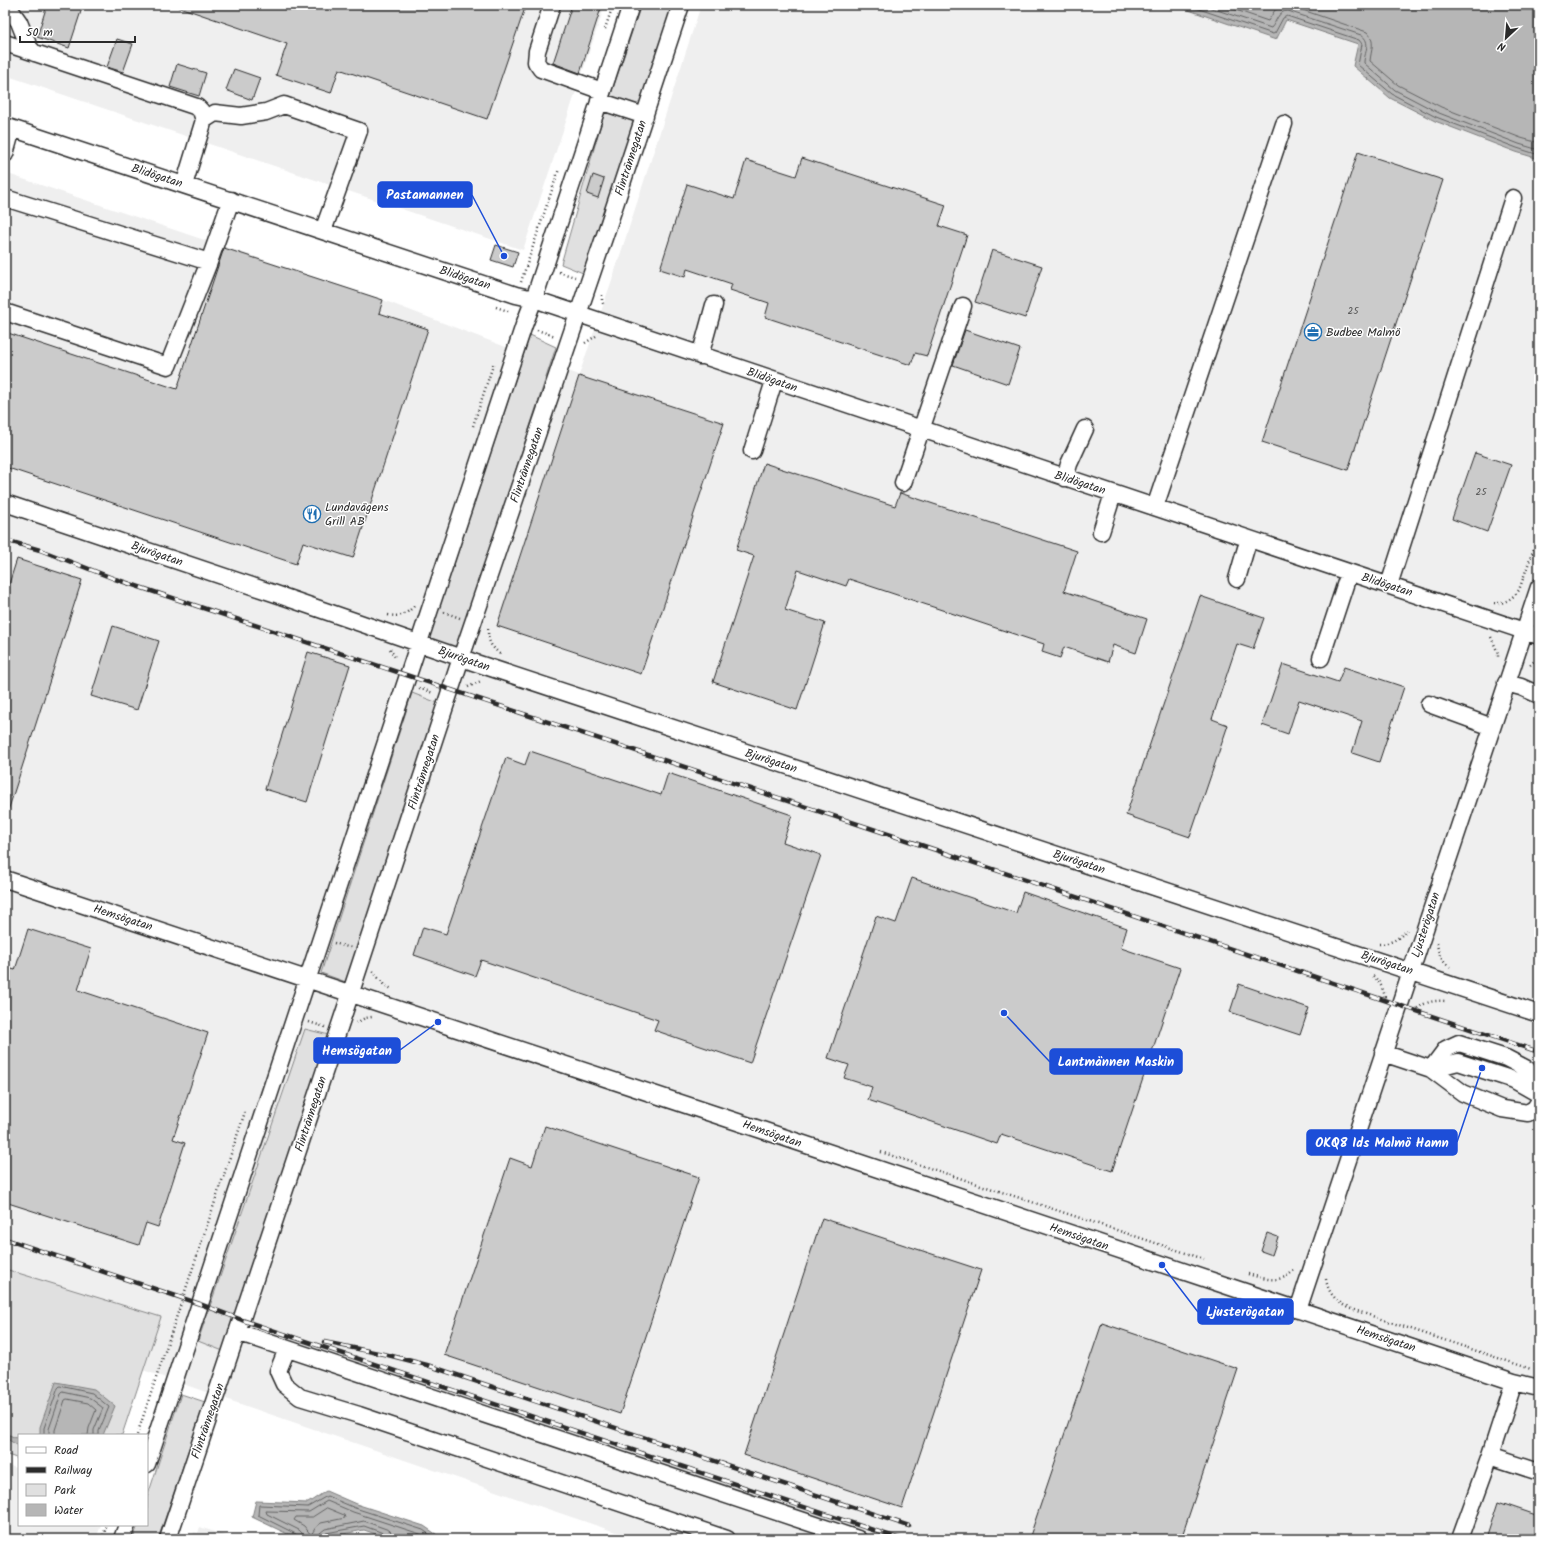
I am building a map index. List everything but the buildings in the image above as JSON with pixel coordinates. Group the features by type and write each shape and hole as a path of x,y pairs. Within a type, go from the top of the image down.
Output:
{"street":[{"path":"7,5 18,22 29,47 34,53"},
{"path":"552,5 537,51 536,62 541,69 645,116"},
{"path":"148,1461 404,684 534,299 631,5"},
{"name":"Flintrännegatan","path":"168,1539 461,658 645,116 681,5"},
{"path":"5,43 197,107 201,111 204,120 184,185"},
{"path":"204,120 215,113 241,116 266,112 284,104 358,131 323,231"},
{"path":"1155,507 1284,124"},
{"path":"5,154 9,128"},
{"name":"Blidögatan","path":"9,128 516,295 534,299 774,381 1349,573 1389,585 1532,634"},
{"path":"5,198 209,262"},
{"path":"1389,585 1513,198"},
{"path":"5,312 168,366 209,262 231,200"},
{"path":"700,356 714,305"},
{"path":"903,483 963,306"},
{"path":"752,451 774,381"},
{"path":"1066,478 1069,464 1085,429"},
{"path":"1101,532 1113,494"},
{"name":"Bjurögatan","path":"5,503 461,658 1539,1014"},
{"path":"1237,579 1250,540"},
{"path":"1322,658 1349,573"},
{"name":"Ljusterögatan","path":"1298,1310 1492,727 1513,685 1532,634 1539,587"},
{"path":"1513,685 1539,695"},
{"path":"1429,704 1492,727"},
{"name":"Hemsögatan","path":"5,879 351,992 1514,1382 1539,1388"},
{"path":"1431,1069 1446,1049 1458,1043 1506,1058 1526,1069 1539,1084"},
{"path":"1383,1054 1431,1069 1464,1093 1502,1109 1528,1113 1535,1108 1539,1102"},
{"path":"1431,1069 1458,1062 1514,1080 1537,1093 1539,1098"},
{"path":"237,1332 858,1539"},
{"path":"287,1349 278,1371 284,1384 300,1397 382,1423 727,1539"},
{"path":"1460,1539 1490,1456 1514,1382"},
{"path":"1490,1456 1539,1472"},
{"path":"122,1539 127,1526"}],"path":[{"path":"603,34 613,5"},
{"path":"516,295 560,164"},
{"path":"528,261 588,282"},
{"path":"524,325 583,344 597,336"},
{"path":"383,614 396,616 407,613 416,603 430,607 488,628 488,640 493,648 501,654"},
{"path":"1489,633 1494,641 1498,653 1498,661"},
{"path":"1513,685 1526,672 1530,664 1539,658"},
{"path":"404,684 448,698"},
{"path":"1364,956 1368,942 1386,944 1396,940 1406,932 1409,926"},
{"path":"321,939 364,953"},
{"path":"1437,942 1438,953 1444,963 1452,969"},
{"path":"373,971 384,985 398,992"},
{"path":"1369,973 1379,981 1384,991 1385,1000"},
{"path":"1412,1017 1414,1010 1424,1004 1434,1000 1449,1001"},
{"path":"295,1018 338,1031"},
{"path":"137,1434 246,1110"},
{"path":"1248,1274 1269,1280 1286,1276 1296,1267"},
{"path":"1326,1273 1328,1289 1339,1303 1348,1308 1532,1369"},
{"path":"102,1539 107,1526"}],"shaded area":[{"path":"5,5 605,5 523,250 5,75"},
{"path":"701,5 1174,5 1276,40 1286,20 1358,44 1353,66 1390,98 1435,121 1516,152 1539,159 1539,1539 636,1539 5,1322 5,173 383,300 579,375 613,277"},
{"path":"5,1464 18,1469 18,1526 101,1526 96,1539 5,1539"},
{"path":"200,1527 235,1539 192,1539 194,1532 198,1533"}],"green space":[{"path":"641,5 673,5 640,106 610,97"},
{"path":"605,110 635,119 583,273 561,264"},
{"path":"530,335 556,347 457,649 429,639"},
{"path":"412,693 438,703 346,982 321,973"},
{"path":"305,1029 329,1035 223,1351 198,1341"},
{"path":"5,1269 161,1317 122,1434 18,1434 18,1459 5,1454"},
{"path":"181,1394 205,1402 158,1539 133,1539 138,1526 148,1526 148,1495"}],"water":[{"path":"1174,5 1539,5 1539,159 1516,152 1435,121 1390,98 1353,66 1358,44 1286,20 1276,40"},
{"path":"56,1382 94,1389 115,1406 103,1434 40,1434 40,1427"},
{"path":"5,1432 18,1439 18,1445 5,1438"},
{"path":"326,1491 356,1504 424,1526 440,1537 471,1536 477,1539 390,1539 364,1530 317,1539 298,1539 252,1517 256,1501 308,1503"}],"railway":[{"path":"5,540 40,550 115,579 897,837 1539,1052"},
{"path":"5,1239 200,1304 242,1320 900,1539"},
{"path":"324,1342 388,1355 427,1365 909,1526"}],"place":[{"name":"Pastamannen","path":"504,256"},
{"name":"Budbee Malmö","path":"1313,332"},
{"name":"Lundavägens Grill AB","path":"312,514"},
{"name":"Lantmännen Maskin","path":"1004,1013"},
{"name":"Hemsögatan","path":"438,1022"},
{"name":"OKQ8 Ids Malmö Hamn","path":"1482,1068"},
{"name":"Ljusterögatan","path":"1162,1265"}]}
